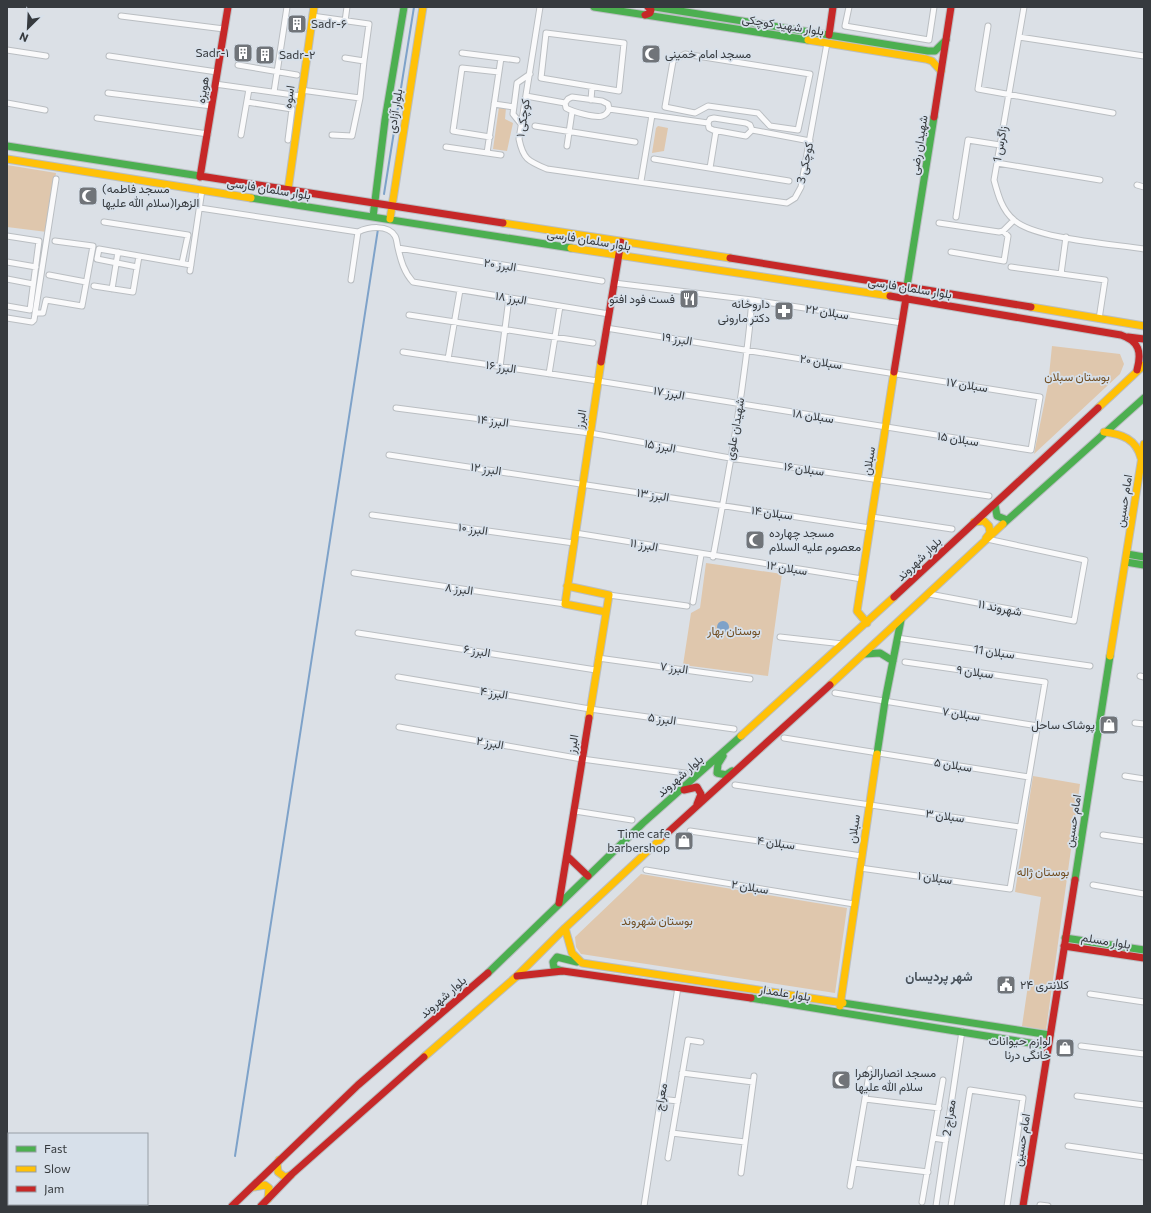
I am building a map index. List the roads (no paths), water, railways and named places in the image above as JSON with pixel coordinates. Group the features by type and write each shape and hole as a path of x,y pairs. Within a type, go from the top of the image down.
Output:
{"main road":[{"name":"هویزه","path":"200,177 228,7"},
{"name":"اسوه","path":"288,190 314,7"},
{"name":"بلوار آزادی","path":"373,217 385,120 404,7"},
{"name":"بلوار آزادی","path":"390,219 423,7"},
{"name":"بلوار شهید کوچکی","path":"594,7 827,43 927,55"},
{"path":"646,15 650,13 651,10 648,7"},
{"name":"بلوار شهید کوچکی","path":"660,7 829,35 927,55"},
{"path":"660,7 661,18"},
{"path":"829,35 833,7"},
{"name":"شهیدان رضی","path":"908,286 951,7"},
{"path":"671,19 673,8"},
{"path":"685,21 680,17 681,14 686,12"},
{"path":"941,71 927,55 935,51 946,40"},
{"name":"بلوار سلمان فارسی","path":"7,146 345,200 908,286 1144,326"},
{"name":"بلوار سلمان فارسی","path":"7,159 619,256 906,298 1144,339"},
{"path":"343,212 345,200"},
{"path":"422,224 424,211"},
{"name":"البرز","path":"565,604 608,314 621,242"},
{"name":"سبلان","path":"867,623 857,611 906,298"},
{"path":"1128,337 1139,346 1142,356 1137,371"},
{"name":"بلوار شهروند","path":"232,1206 253,1188 282,1157 358,1085 495,967 559,903 643,823 867,623 974,522 995,505 1067,435 1144,365"},
{"path":"261,1206 292,1174 517,976 565,928 901,620 985,540 1104,432 1144,398"},
{"path":"1104,432 1121,434 1136,444 1140,453 1141,462"},
{"name":"امام حسین","path":"1023,1206 1144,444"},
{"path":"995,505 994,510 997,516 1001,519 1007,520"},
{"path":"974,522 984,521 989,526 990,533 985,540"},
{"path":"1126,558 1144,557"},
{"path":"1126,558 1144,564"},
{"path":"567,586 609,595"},
{"name":"البرز","path":"559,903 609,595"},
{"path":"565,604 606,612"},
{"name":"سبلان","path":"839,1012 885,701 901,620"},
{"path":"864,654 870,652 883,654 893,661"},
{"path":"731,746 718,764 717,773 726,775 740,766"},
{"path":"678,793 693,787 700,790 702,794 693,810"},
{"path":"567,856 588,876"},
{"path":"565,928 571,952 577,962"},
{"name":"بلوار مسلم","path":"1065,942 1144,950"},
{"name":"بلوار مسلم","path":"1065,942 1144,958"},
{"name":"بلوار علمدار","path":"563,972 554,968 553,962 557,956 577,962 1050,1035"},
{"name":"بلوار علمدار","path":"517,976 563,972 678,987 962,1031 1048,1046"},
{"path":"282,1157 277,1164 278,1172 285,1177 292,1174"},
{"path":"253,1188 262,1185 269,1188 268,1199"}],"street":[{"path":"274,92 287,7"},
{"path":"345,21 347,7"},
{"name":"کوچکی ۱","path":"540,7 519,139 522,153 531,162 546,169 641,181"},
{"path":"849,7 845,26 929,40 934,7"},
{"name":"زاگرس 1","path":"1024,7 994,180 999,200 1014,220 1038,233 1144,249"},
{"path":"121,16 224,29"},
{"path":"312,16 369,24 360,98 352,136 332,135"},
{"path":"988,26 978,89 1113,113"},
{"path":"546,33 624,43 618,91 592,87 541,78 546,33"},
{"path":"1019,37 1144,56"},
{"name":"کوچکی 3","path":"641,181 787,203 795,198 801,187 827,43"},
{"path":"7,50 46,56"},
{"path":"462,53 517,60"},
{"path":"685,54 810,74 798,130 770,126 758,113 734,109 708,106 695,113 665,108 673,61 685,54"},
{"path":"109,56 217,72"},
{"path":"345,58 364,61"},
{"path":"487,153 501,58"},
{"path":"238,65 297,75"},
{"path":"490,137 453,131 462,68 499,72"},
{"path":"521,124 513,114 517,83 530,74"},
{"path":"215,84 274,92 360,98"},
{"path":"591,100 592,87"},
{"path":"241,135 249,89"},
{"path":"108,93 212,106"},
{"path":"526,96 565,103"},
{"path":"565,103 572,97 602,101 608,104 610,109"},
{"path":"247,102 292,109 288,140"},
{"path":"565,103 566,108 572,112 602,116 607,114 610,109"},
{"path":"7,104 45,110"},
{"path":"494,104 514,107"},
{"path":"610,109 708,123"},
{"path":"733,121 734,109"},
{"path":"567,146 572,112"},
{"path":"641,181 652,115"},
{"path":"97,118 208,134"},
{"path":"708,123 710,119 714,118 746,123 750,125 752,130"},
{"path":"708,123 709,128 716,131 746,136 752,130"},
{"path":"534,126 635,142"},
{"path":"752,130 810,141"},
{"path":"710,168 716,131"},
{"path":"956,217 968,140 1000,145"},
{"path":"446,147 501,155"},
{"path":"654,159 789,181"},
{"path":"997,163 1100,180"},
{"path":"7,318 28,321 34,320 56,179"},
{"path":"1137,185 1144,186"},
{"path":"190,271 202,190"},
{"path":"200,208 358,232 366,228 388,230 395,236 398,248"},
{"path":"939,223 999,232 1003,231 1014,220"},
{"path":"104,222 188,235 182,263"},
{"path":"952,252 1004,261 1008,236 1003,231"},
{"path":"351,280 358,232"},
{"path":"7,236 39,241 30,310 7,306"},
{"path":"1061,274 1066,238"},
{"path":"35,313 43,313 46,300 82,306 93,246 55,241"},
{"name":"البرز ۲۰","path":"398,248 602,281"},
{"name":"البرز ۱۸","path":"398,248 405,273 412,282 608,314"},
{"path":"137,267 97,259 98,249 191,265"},
{"path":"112,288 118,252"},
{"path":"94,286 133,292 139,256"},
{"path":"7,262 36,266"},
{"path":"1010,267 1104,280 1099,319"},
{"path":"49,275 86,282"},
{"path":"7,279 33,284"},
{"name":"سبلان ۲۲","path":"614,283 752,300 902,323"},
{"path":"448,359 460,290"},
{"path":"500,366 509,298"},
{"name":"شهیدان علوی","path":"713,556 740,404 748,350 752,300"},
{"path":"549,374 560,306"},
{"path":"410,315 593,344"},
{"name":"البرز ۱۹","path":"606,328 748,350"},
{"name":"سبلان ۲۰","path":"748,350 894,373"},
{"name":"البرز ۱۶","path":"403,352 598,381"},
{"name":"سبلان ۱۷","path":"894,373 1040,397 1031,450"},
{"name":"البرز ۱۷","path":"598,381 740,404"},
{"name":"سبلان ۱۸","path":"740,404 886,428"},
{"name":"البرز ۱۴","path":"396,408 590,433"},
{"name":"سبلان ۱۵","path":"886,428 1031,450"},
{"name":"البرز ۱۵","path":"590,433 730,458"},
{"name":"البرز ۱۲","path":"388,455 583,483"},
{"name":"سبلان ۱۶","path":"730,458 989,496"},
{"name":"البرز ۱۳","path":"583,483 722,506"},
{"name":"سبلان ۱۴","path":"722,506 870,528"},
{"name":"البرز ۱۰","path":"372,515 574,543"},
{"path":"872,517 952,529"},
{"name":"البرز ۱۱","path":"575,533 713,556"},
{"name":"شهروند ۱۱","path":"929,594 1074,621 1085,560 985,540"},
{"path":"693,602 702,555"},
{"name":"سبلان ۱۲","path":"713,556 862,579"},
{"name":"البرز ۸","path":"354,573 565,604"},
{"path":"609,595 687,606"},
{"name":"البرز ۶","path":"358,633 596,670"},
{"path":"780,637 843,644"},
{"name":"سبلان 11","path":"898,638 1090,666"},
{"name":"البرز ۷","path":"598,658 750,679"},
{"name":"سبلان ۹","path":"906,662 1045,682 1038,726"},
{"name":"البرز ۴","path":"398,677 590,709"},
{"name":"سبلان ۷","path":"835,693 1038,726"},
{"name":"البرز ۵","path":"590,709 734,729"},
{"path":"1135,722 1144,724"},
{"path":"1020,827 1038,726"},
{"name":"البرز ۲","path":"398,727 582,759 685,773"},
{"name":"سبلان ۵","path":"784,738 1029,777"},
{"path":"1124,776 1144,779"},
{"name":"سبلان ۳","path":"735,785 1020,827"},
{"path":"575,811 632,820"},
{"name":"سبلان ۱","path":"860,868 1010,889 1020,827"},
{"name":"سبلان ۴","path":"690,831 862,856"},
{"path":"1103,835 1144,841"},
{"name":"سبلان ۲","path":"646,870 854,904"},
{"path":"1093,885 1144,894"},
{"name":"معراج","path":"644,1206 678,987"},
{"path":"1090,994 1144,1002"},
{"name":"معراج 2","path":"936,1206 962,1031"},
{"path":"668,1158 688,1040 701,1042"},
{"path":"1082,1046 1144,1054"},
{"path":"850,1186 870,1069"},
{"path":"682,1073 754,1079 741,1173"},
{"path":"922,1202 943,1080"},
{"path":"951,1206 970,1090 1023,1098 1007,1206"},
{"path":"1077,1096 1144,1104"},
{"path":"660,1099 678,1101"},
{"path":"865,1099 938,1108"},
{"path":"672,1133 745,1142"},
{"path":"933,1138 946,1140"},
{"path":"1068,1146 1144,1157"},
{"path":"1014,1158 1030,1160"},
{"path":"854,1163 928,1172"},
{"path":"1040,1205 1048,1206"}],"water":[{"path":"723,621 727,623 729,627 727,631 723,633 719,631 717,627 719,623"}],"waterway":[{"path":"384,194 414,7"},
{"path":"235,1156 378,229"}],"place":[{"name":"Sadr-۶","path":"297,24"},
{"name":"Sadr-۱","path":"243,53"},
{"name":"مسجد امام خمینی","path":"651,54"},
{"name":"Sadr-۲","path":"265,55"},
{"name":"(مسجد فاطمه الزهرا(سلام الله علیها","path":"88,196"},
{"name":"فست فود افتو","path":"689,299"},
{"name":"داروخانه دکتر مارونی","path":"784,311"},
{"name":"مسجد چهارده معصوم علیه السلام","path":"755,540"},
{"name":"پوشاک ساحل","path":"1109,725"},
{"name":"Time cafe barbershop","path":"684,841"},
{"name":"کلانتری ۲۴","path":"1006,985"},
{"name":"لوازم حیوانات خانگی درنا","path":"1065,1048"},
{"name":"مسجد انصارالزهرا سلام الله علیها","path":"841,1080"}],"district":[{"name":"شهر پردیسان","path":"939,976"}],"park label":[{"name":"بوستان سبلان","path":"1077,377"},
{"name":"بوستان بهار","path":"734,631"},
{"name":"بوستان ژاله","path":"1043,872"},
{"name":"بوستان شهروند","path":"657,921"}]}
